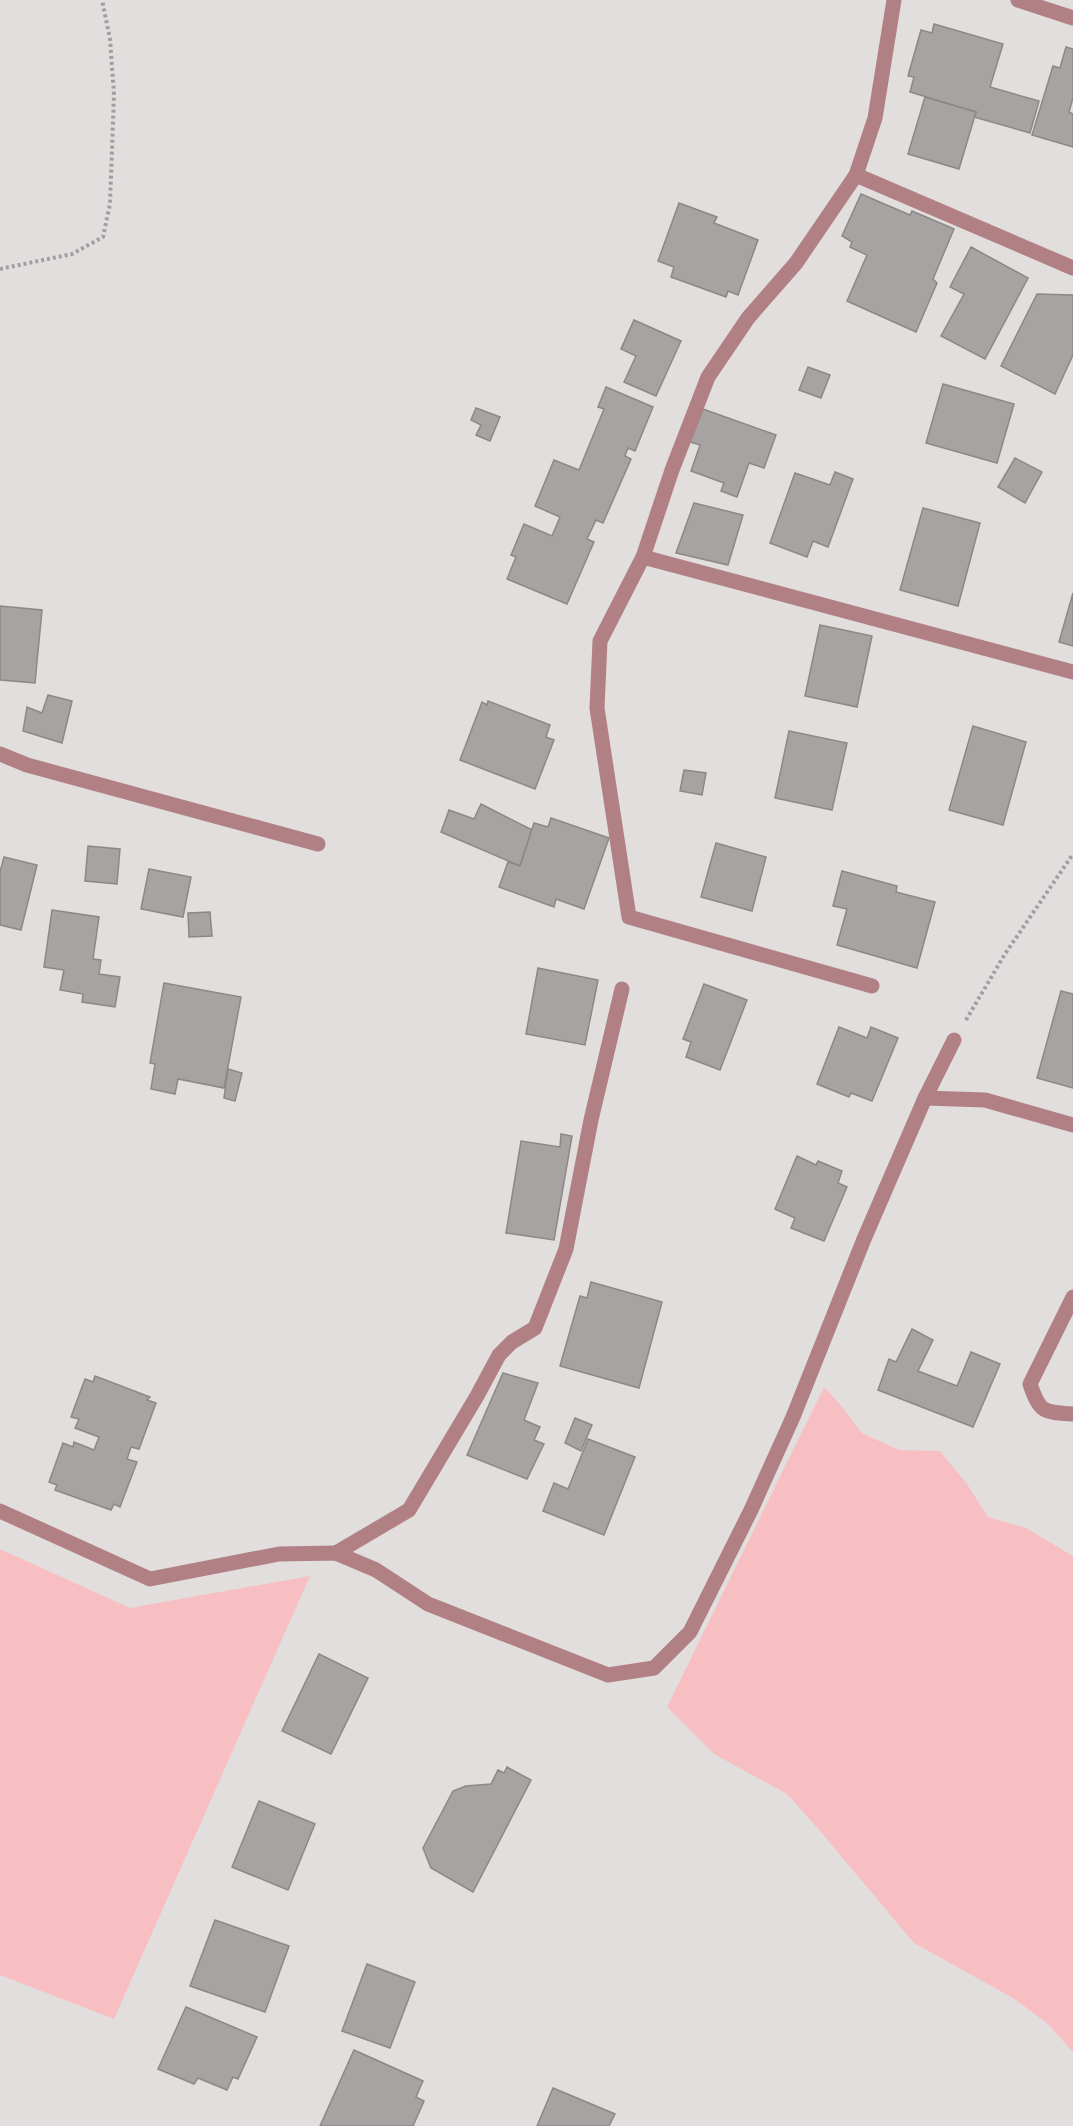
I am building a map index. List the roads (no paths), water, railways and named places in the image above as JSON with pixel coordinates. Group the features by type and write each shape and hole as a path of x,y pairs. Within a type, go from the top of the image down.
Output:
{"street":[{"path":"872,986 629,917 597,708 600,641 643,557 672,470 708,377 748,318 796,263 856,175 875,118 894,0"},
{"path":"1018,0 1073,18"},
{"path":"856,175 1073,268"},
{"path":"643,557 1073,672"},
{"path":"0,754 27,765 318,844"},
{"path":"336,1553 409,1510 499,1355 512,1342 535,1328 566,1249 591,1120 622,989"},
{"path":"0,1511 150,1579 279,1554 336,1553 376,1570 428,1604 608,1675 654,1668 690,1632 751,1510 793,1417 864,1239 925,1098 954,1040"},
{"path":"925,1098 985,1100 1073,1125"},
{"path":"1073,1298 1030,1383 1036,1403 1049,1412 1073,1414"}]}
